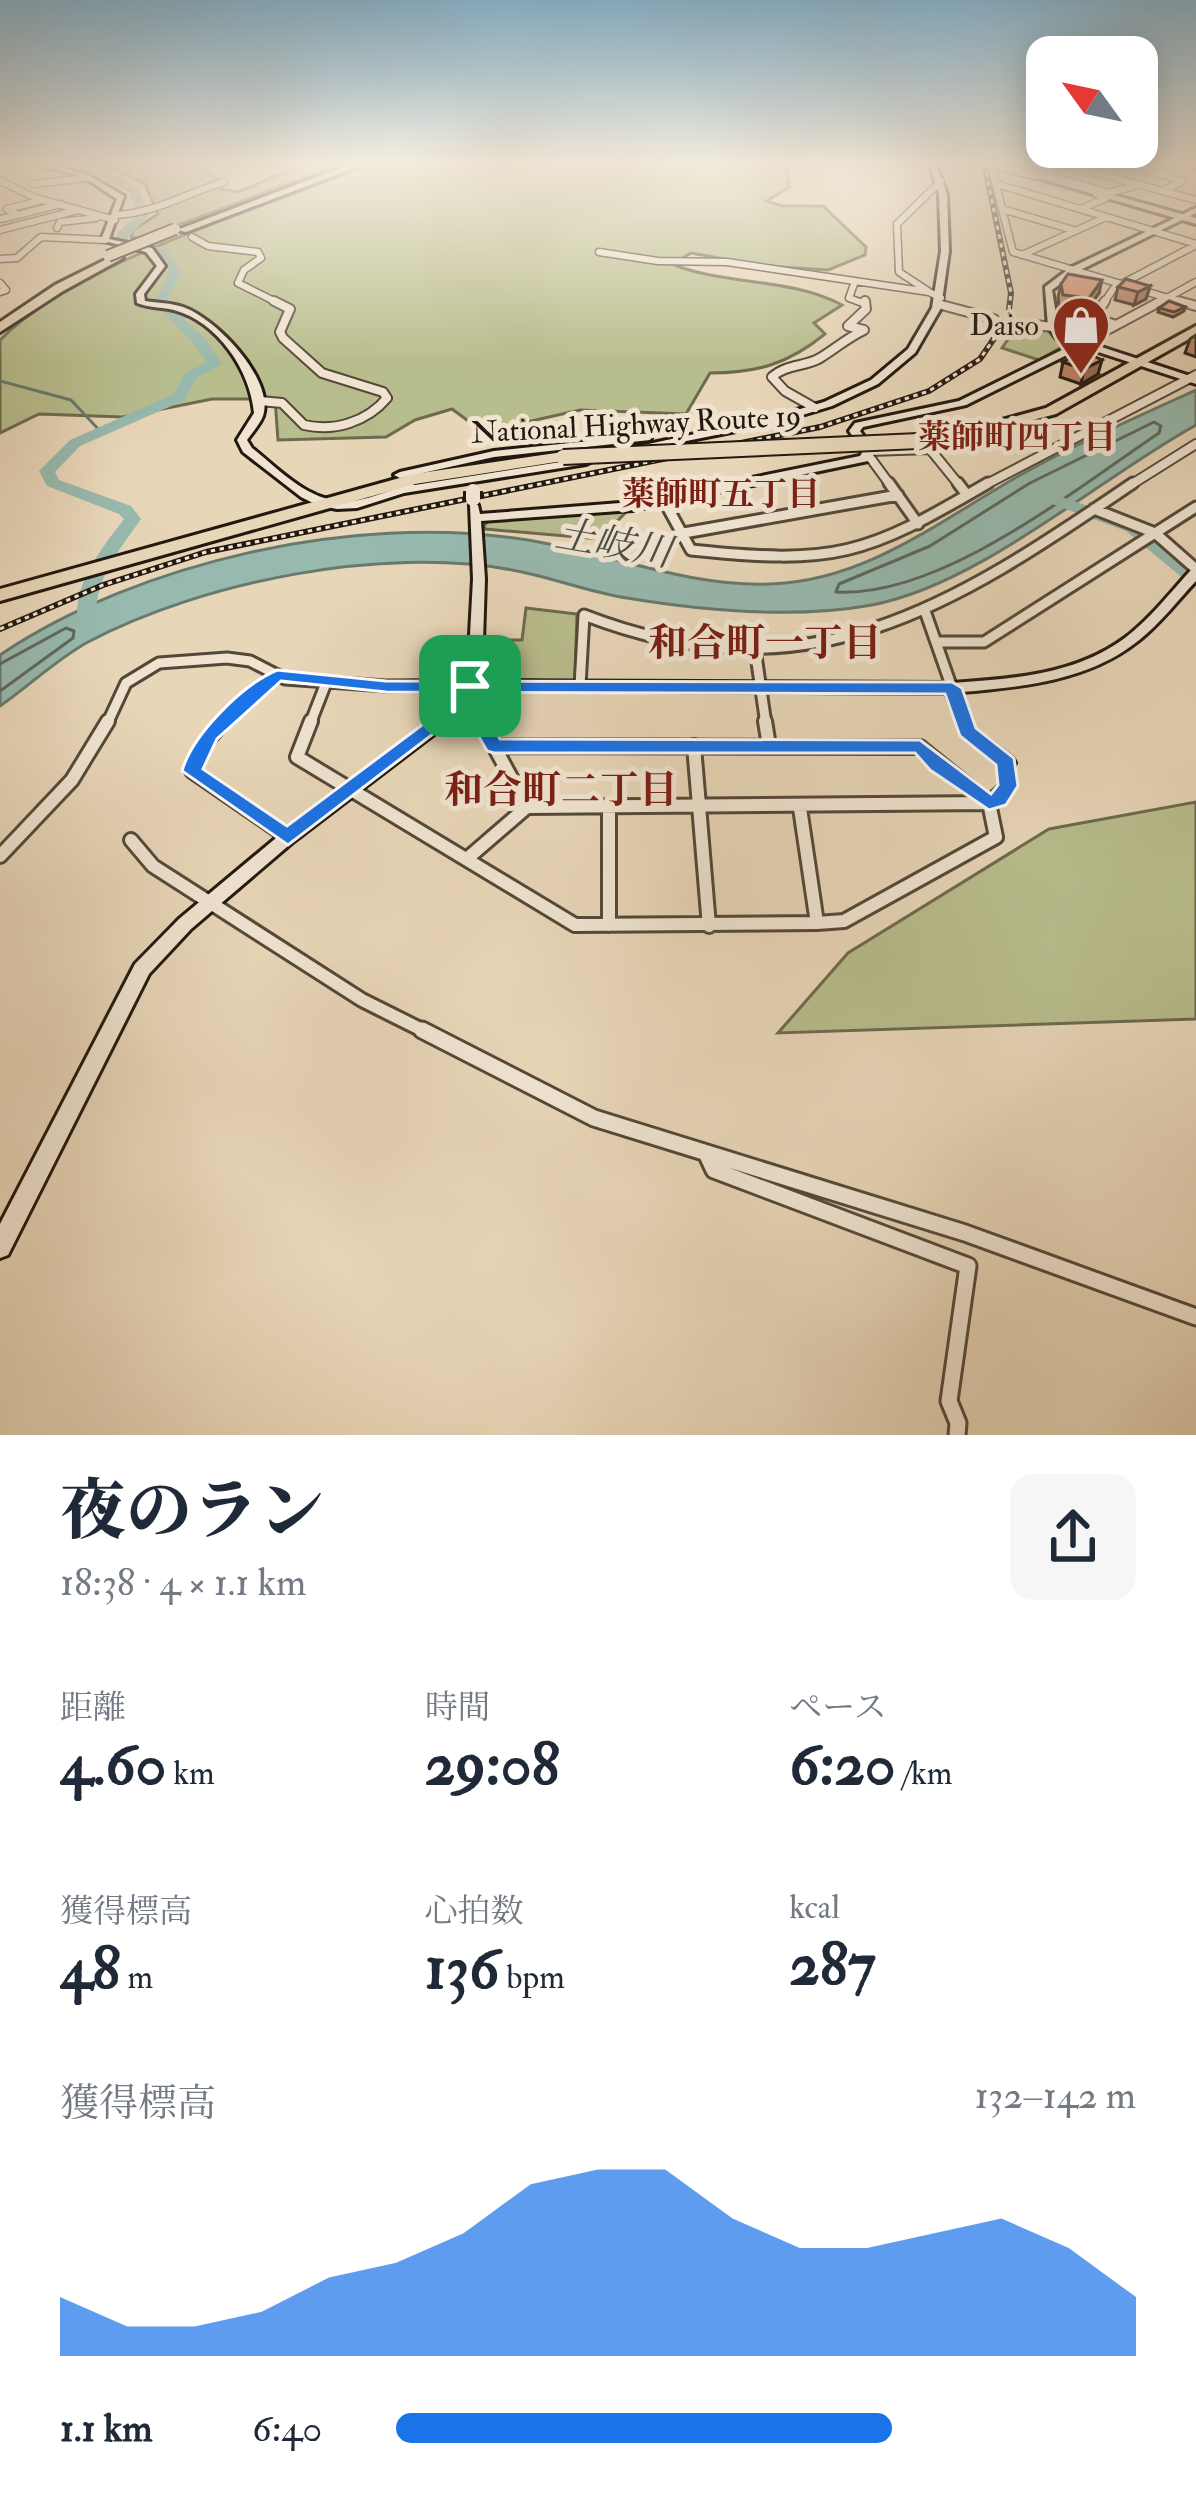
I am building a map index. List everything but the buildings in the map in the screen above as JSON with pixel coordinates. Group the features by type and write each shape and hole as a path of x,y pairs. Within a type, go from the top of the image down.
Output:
{"highway":[{"path":"183,232 190,229"},
{"path":"0,324 113,257 191,229"},
{"name":"National Highway Route 19","path":"0,592 313,502 449,471 561,454 961,437 1066,413 1196,334"},
{"name":"National Highway Route 19","path":"313,502 561,454"}],"main road":[{"path":"111,229 105,240 152,252 162,268 140,297 152,306 187,312 222,339 252,375 259,413 243,445 313,502"},
{"path":"403,483 494,454 753,426 861,390 902,363 940,301 943,229"},
{"path":"1156,229 1073,270 1048,289 1053,327 1059,336 1193,379"},
{"path":"476,523 633,506 869,454 854,430 859,425 962,403 1081,344"},
{"path":"403,483 444,479 472,489 699,434"},
{"path":"592,444 599,444 606,457"},
{"path":"403,483 456,483 472,489"},
{"path":"0,1247 125,996 162,946 288,837 446,714 470,686 476,671 479,579 472,489"},
{"path":"470,686 952,688 1016,682 1093,662 1130,642 1196,571"},
{"path":"952,688 967,731 1006,763"}],"street":[{"path":"897,229 899,272 940,301 994,319"},
{"path":"1007,229 1013,252 1196,306"},
{"path":"1069,229 1075,231"},
{"path":"1022,255 1080,229"},
{"path":"1145,229 1196,244"},
{"path":"183,232 208,246 258,251 261,258 244,270 238,283 290,309 280,335 318,371 383,392 387,398 381,409 362,418 322,426 294,419 286,405 260,400"},
{"path":"0,259 16,258 41,237 105,240"},
{"path":"1116,325 1094,318 1121,284 1196,244"},
{"path":"599,252 658,261 728,262 929,292"},
{"path":"1081,344 1196,282"},
{"path":"0,283 6,290 0,292"},
{"path":"815,408 785,391 772,376 819,359 835,344 863,330 848,326 866,309 865,300 849,298 854,284"},
{"path":"1008,322 1053,327"},
{"path":"664,499 691,550 806,558 878,544 1082,430 1193,379"},
{"path":"580,686 584,615 664,643 755,649 878,626 959,596 1196,444"},
{"path":"918,524 869,454 930,448 967,495"},
{"path":"1183,452 1196,457"},
{"path":"684,533 898,495"},
{"path":"936,642 984,642 1196,507"},
{"path":"1094,509 1155,533 1196,571"},
{"path":"925,611 952,688"},
{"path":"755,649 769,746"},
{"path":"0,856 72,780 126,683 138,672 176,659 227,658 250,661 277,675 326,683 470,686"},
{"path":"277,675 210,735 198,749 192,771 288,837"},
{"path":"326,683 297,757 469,856 575,926 844,921 996,837 989,803 937,765 920,746 494,746"},
{"path":"446,714 482,724 527,807"},
{"path":"694,746 709,926"},
{"path":"469,856 527,807 989,803 998,800 1008,786 1006,763"},
{"path":"609,808 609,925"},
{"path":"800,808 818,922"},
{"path":"131,840 142,858 362,1000 594,1118 965,1233 1196,1317"},
{"path":"707,1155 714,1170 968,1266 949,1401 958,1423 957,1435"}],"green space":[{"path":"168,229 141,239 131,237 133,230"},
{"path":"199,229 847,229 866,247 865,255 828,270 763,266 691,253 672,264 801,290 842,305 814,323 825,334 785,360 757,369 710,373 686,414 580,410 483,432 452,409 415,420 386,437 278,440 275,399 212,399 123,417 39,414 0,433 0,340 35,310 78,284"},
{"path":"1019,324 1045,327 1069,343 1039,360 1002,348"},
{"path":"629,509 600,539 485,529 484,525 490,520"},
{"path":"526,608 577,614 575,681 493,679 498,640 522,640"},
{"path":"1196,802 1196,1019 778,1033 848,953 1049,829"}],"water":[{"path":"1196,390 1196,425 997,553 955,576 872,605 812,612 718,610 627,598 527,573 462,564 352,566 239,586 134,620 77,649 0,706 0,655 117,594 250,552 389,533 456,533 521,539 706,580 770,584 806,580 840,572 903,544 1024,473"}],"waterway":[{"path":"88,633 85,616 90,585 133,519 125,510 53,483 47,471 75,443 180,397 189,377 215,364 160,303 175,272 164,252 121,241 128,229"},
{"path":"0,381 71,400 101,432"},
{"path":"1050,498 1132,527 1196,580"}],"railway":[{"path":"0,629 103,585 206,552 820,427 929,391 980,359 1008,318 1011,293 998,229"}],"place":[{"name":"Daiso","path":"1081,376"}],"district":[{"name":"薬師町四丁目","path":"1017,436"},
{"name":"薬師町五丁目","path":"721,493"},
{"name":"和合町一丁目","path":"765,642"},
{"name":"和合町二丁目","path":"561,789"}],"route":[{"path":"277,675 285,680 386,686 470,686 952,688 967,731 1006,763 1008,786 998,800 989,803 937,765 920,746 494,746 482,724 446,714 288,837 192,771 198,749 210,735 277,675"}],"water label":[{"name":"土岐川","path":"614,542"}]}
